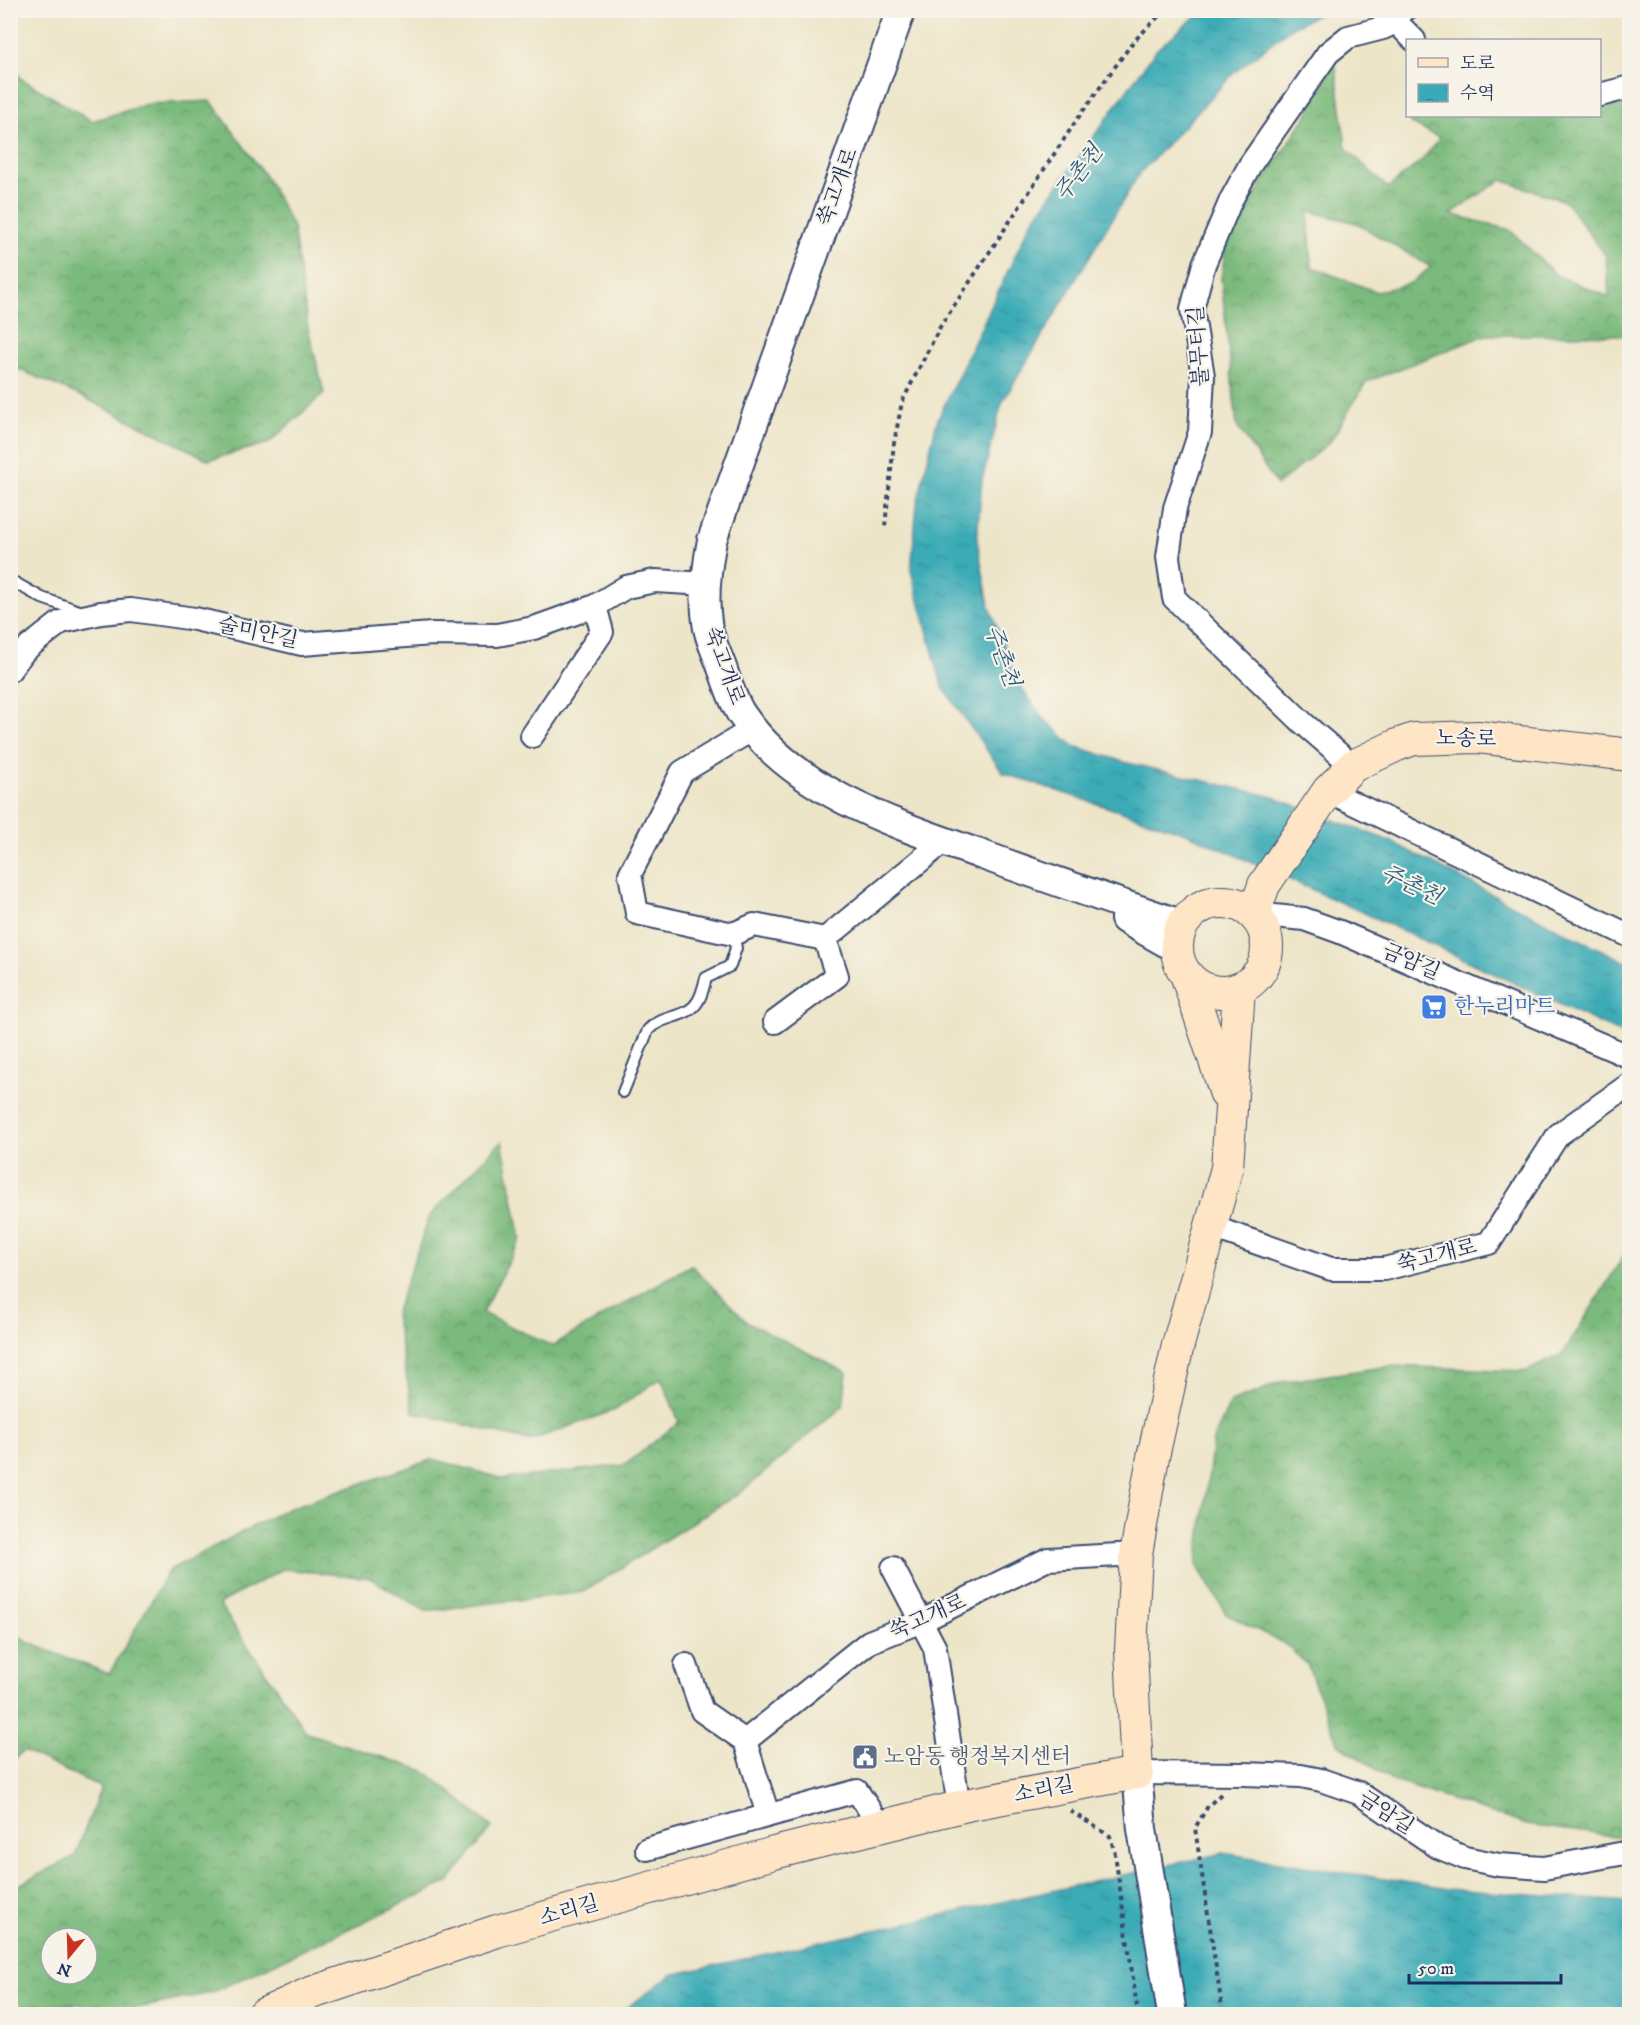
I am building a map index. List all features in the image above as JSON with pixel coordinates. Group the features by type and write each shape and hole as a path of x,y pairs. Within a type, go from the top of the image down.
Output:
{"main road":[{"name":"노송로","path":"1254,914 1264,885 1324,795 1353,766 1414,739 1478,737 1629,755"},
{"path":"1182,949 1197,985 1210,991 1225,992 1239,989 1261,970 1267,957 1267,942 1263,927 1254,914 1241,905 1226,902 1210,903 1196,909 1182,949 1231,1109"},
{"path":"1137,1773 1131,1650 1136,1554 1153,1457 1178,1345 1227,1168 1239,989"},
{"name":"소리길","path":"264,2014 308,1994 497,1931 762,1856 958,1807 1137,1773"}],"street":[{"name":"쑥고개로","path":"901,10 712,540 707,584 707,623 728,684 741,712 753,729 796,771 825,790 871,812 944,842 1063,884 1182,949"},
{"name":"불무터길","path":"1353,766 1303,723 1174,598 1168,557 1175,508 1200,432 1203,376 1192,309 1204,264 1231,200 1250,165 1328,53 1348,37 1383,28 1398,13 1412,39"},
{"path":"1601,94 1629,87"},
{"name":"술미안길","path":"10,670 25,650 61,622 130,610 195,619 302,644 432,634 497,635 534,628 595,606 626,587 655,581 707,584"},
{"path":"532,736 602,632 595,606"},
{"path":"753,729 682,772 630,874 637,913 733,934 754,925 825,939"},
{"path":"1324,795 1629,936"},
{"path":"825,939 944,842"},
{"name":"금암길","path":"1254,914 1304,919 1340,932 1629,1056"},
{"path":"775,1022 837,976 825,939"},
{"name":"쑥고개로","path":"1212,1227 1331,1269 1384,1269 1489,1243 1558,1136 1629,1084"},
{"name":"쑥고개로","path":"745,1740 869,1642 922,1621 1048,1559 1136,1554"},
{"path":"893,1568 935,1648 958,1807"},
{"path":"686,1665 702,1711 745,1740 768,1815"},
{"path":"1137,1773 1142,1829 1172,2014"},
{"name":"금암길","path":"1137,1773 1301,1776 1321,1780 1359,1793 1438,1847 1465,1858 1499,1865 1544,1868 1629,1852"},
{"path":"647,1849 857,1791 880,1826"}],"lane":[{"path":"10,580 42,598 91,615"},
{"path":"622,1092 648,1029 655,1022 689,1012 698,1002 706,978 730,966 736,948 733,934"}],"path":[{"path":"885,526 894,443 902,402 940,327 1080,115 1133,42 1165,10"},
{"path":"1223,2014 1195,1828 1208,1806 1244,1774"},
{"path":"1039,1791 1110,1836 1115,1854 1138,2014"}],"green space":[{"path":"11,55 20,78 92,121 148,104 211,101 266,177 293,227 308,328 324,393 269,443 209,460 81,396 11,366"},
{"path":"1335,61 1346,148 1388,188 1422,160 1440,138 1410,123 1411,117 1601,117 1601,95 1629,99 1629,335 1486,335 1366,382 1330,442 1277,485 1237,426 1221,279 1227,237 1308,113","holes":["1501,180 1565,201 1606,256 1609,297 1556,275 1510,230 1451,214","1308,211 1356,223 1431,267 1411,283 1377,292 1312,267"]},
{"path":"502,1141 521,1239 482,1313 552,1346 691,1265 746,1321 847,1373 843,1406 741,1492 583,1592 426,1611 370,1578 283,1569 219,1604 307,1733 425,1771 492,1827 449,1882 211,1993 114,2013 82,2004 25,2006 19,2014 11,2014 11,1889 75,1856 101,1787 23,1751 11,1762 11,1630 29,1643 109,1674 169,1570 284,1510 433,1459 504,1479 625,1465 679,1422 661,1378 615,1410 529,1441 413,1412 395,1314 430,1215"},
{"path":"1629,1247 1629,1838 1527,1825 1394,1781 1338,1744 1307,1664 1283,1643 1226,1614 1197,1565 1213,1440 1231,1402 1282,1382 1390,1366 1527,1371 1563,1354"}],"water":[{"name":"주촌천","path":"1202,11 1326,11 1292,27 1235,72 1139,174 1002,403 982,480 977,540 989,605 1017,681 1041,716 1074,746 1128,763 1270,796 1390,841 1568,934 1629,963 1629,1037 1373,917 1186,833 1003,773 942,686 911,571 917,503 937,421 1030,224 1157,49"},
{"path":"1223,1853 1448,1889 1629,1902 1629,2014 619,2014 671,1975"}],"place":[{"name":"한누리마트","path":"1434,1007"},
{"name":"노암동 행정복지센터","path":"865,1757"}]}
